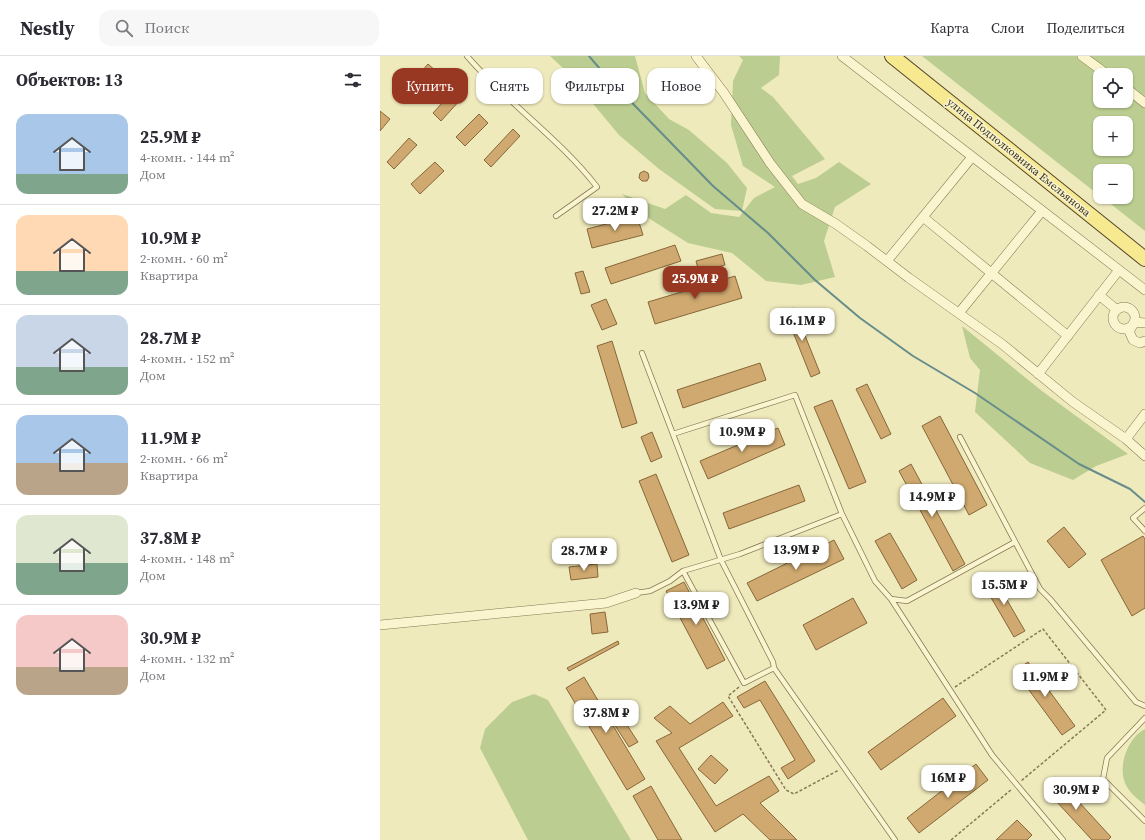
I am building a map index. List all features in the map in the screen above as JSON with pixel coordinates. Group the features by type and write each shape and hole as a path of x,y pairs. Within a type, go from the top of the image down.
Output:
{"main road":[{"name":"улица Подполковника Емельянова","path":"892,56 1145,259"}],"street":[{"path":"696,56 724,93 770,163 802,204 836,224 1002,344 1073,402 1143,451"},
{"path":"842,56 1145,290"},
{"path":"1082,56 1098,68"},
{"path":"1133,94 1145,103"},
{"path":"887,261 972,157"},
{"path":"958,313 1042,211"},
{"path":"923,217 1068,336"},
{"path":"1038,374 1119,270"},
{"path":"1099,295 1117,310"},
{"path":"1145,323 1139,321 1132,325 1124,329 1117,326 1114,317 1117,310 1123,307 1132,311 1135,317 1132,325 1129,331 1131,338 1136,342 1145,342"},
{"path":"1126,438 1145,414"},
{"path":"380,625 606,603 636,593"}],"lane":[{"path":"467,56 484,76 581,166 597,187 556,216"},
{"path":"642,353 721,560 774,668 895,840"},
{"path":"673,434 795,395 842,514 875,581 890,599 992,755 1063,840"},
{"path":"960,437 1040,589 1136,702 1145,706"},
{"path":"1145,508 1133,518 1145,531"},
{"path":"636,593 650,591 670,581 683,571 721,560 842,514"},
{"path":"890,599 907,602 1015,542"},
{"path":"683,571 744,683 774,668"},
{"path":"1145,718 1107,758 1103,779 1145,820"}],"path":[{"path":"950,690 1043,629 1106,710 951,840"},
{"path":"744,683 728,696 786,790 794,794 844,768"}],"green space":[{"path":"550,56 635,56 638,68 563,68"},
{"path":"739,56 780,56 779,75 761,88 773,97 825,159 792,176 798,184 816,178 839,162 871,184 835,207 824,241 835,277 801,285 766,281 732,253 688,243 642,214 622,194 665,209 686,195 711,213 739,217 754,198 775,187 743,166 731,125 733,81 743,60"},
{"path":"922,56 1145,56 1145,231 1111,204 1133,204 1133,164 1093,164 1093,190"},
{"path":"639,71 645,93 647,95 647,104 655,104 669,119 689,130 727,163 747,188 742,211 715,209 659,169 619,135 593,104 639,104"},
{"path":"962,326 1042,391 1128,454 1096,466 1073,480 1030,463 975,412 980,370 970,358"},
{"path":"534,694 548,700 631,840 528,840 480,748 485,729 512,702"},
{"path":"1145,729 1145,805 1135,797 1127,787 1124,780 1123,763 1128,747 1133,739"}],"building":[{"path":"428,64 433,68 424,68"},
{"path":"441,104 456,104 441,121 433,113"},
{"path":"380,111 390,119 380,131"},
{"path":"479,114 488,123 465,146 456,137"},
{"path":"513,129 520,136 491,167 484,160"},
{"path":"409,138 417,145 394,169 387,162"},
{"path":"435,162 444,171 420,194 411,184"},
{"path":"644,171 648,173 649,177 647,181 642,181 639,178 640,173"},
{"path":"637,216 643,235 592,248 587,229"},
{"path":"675,245 681,261 611,284 605,268"},
{"path":"722,254 725,265 699,272 696,261"},
{"path":"583,271 590,292 581,294 575,273"},
{"path":"735,276 742,298 655,324 648,302"},
{"path":"606,299 617,324 602,330 591,305"},
{"path":"794,308 820,373 811,377 785,312"},
{"path":"612,341 637,423 622,428 597,346"},
{"path":"760,363 766,380 683,408 677,390"},
{"path":"867,384 891,434 881,439 856,389"},
{"path":"832,400 866,482 849,489 814,407"},
{"path":"940,416 987,505 969,515 922,426"},
{"path":"778,428 785,445 708,479 700,461"},
{"path":"652,432 662,457 651,462 641,437"},
{"path":"911,464 965,564 953,571 899,471"},
{"path":"656,474 689,555 672,562 639,481"},
{"path":"799,485 805,501 729,529 723,513"},
{"path":"1064,527 1086,554 1069,568 1047,541"},
{"path":"890,533 917,580 902,589 875,541"},
{"path":"1143,536 1145,539 1145,608 1132,616 1101,560"},
{"path":"834,540 844,559 757,601 747,583"},
{"path":"597,564 598,577 571,580 569,567"},
{"path":"993,576 1025,631 1014,637 982,582"},
{"path":"684,582 725,660 707,669 666,591"},
{"path":"853,598 867,623 816,650 803,625"},
{"path":"605,612 608,632 592,634 590,614"},
{"path":"618,641 619,644 569,671 567,668"},
{"path":"1028,662 1075,726 1062,735 1015,671"},
{"path":"584,677 645,779 627,790 566,688"},
{"path":"765,681 815,761 788,779 781,768 795,760 760,700 744,708 737,697"},
{"path":"943,698 956,716 881,770 868,752"},
{"path":"612,702 638,742 629,747 603,707"},
{"path":"723,702 733,716 679,748 716,806 769,776 779,791 760,803 797,840 770,840 743,814 715,832 656,741 672,733 654,718 670,706 690,724"},
{"path":"711,755 728,770 715,784 698,769"},
{"path":"976,764 988,780 919,833 907,818"},
{"path":"1056,777 1111,837 1108,840 1092,840 1044,788"},
{"path":"651,786 682,840 658,840 633,796"},
{"path":"1017,820 1032,835 1027,840 996,840"}],"waterway":[{"path":"589,56 606,76 713,186 768,233 815,280 860,318 913,356 975,393 1079,464 1130,489 1145,502"}]}
